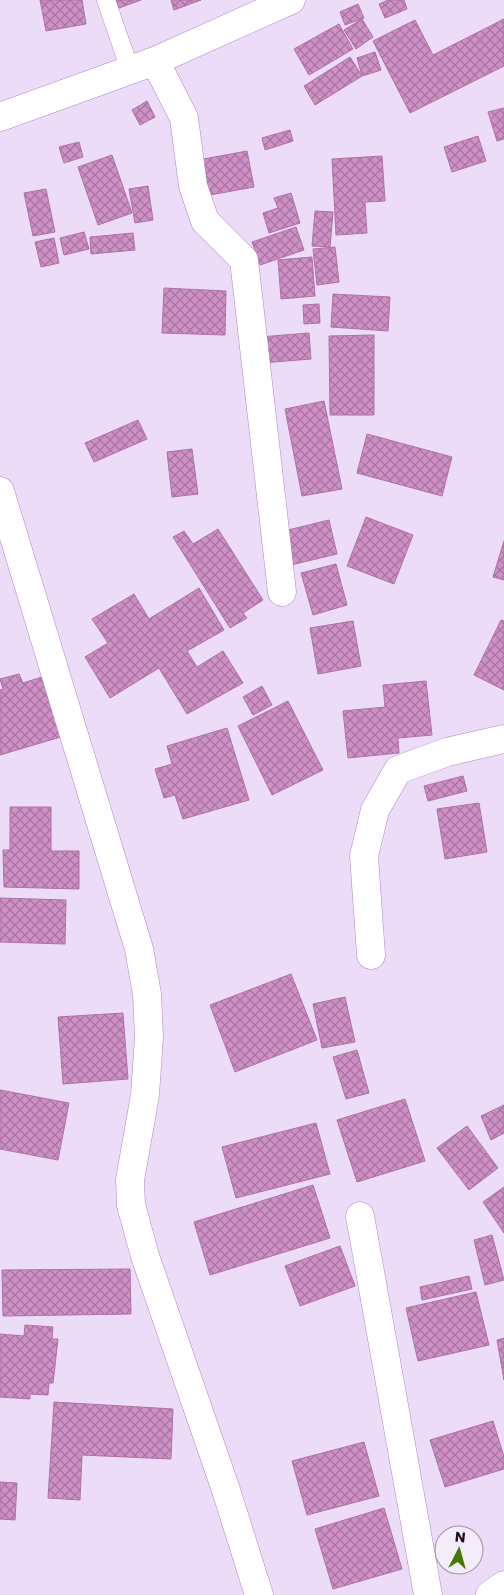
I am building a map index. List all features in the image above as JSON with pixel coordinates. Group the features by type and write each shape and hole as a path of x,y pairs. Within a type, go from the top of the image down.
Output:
{"street":[{"path":"0,117 142,66 291,0"},
{"path":"142,66 184,118 193,186 205,221 244,260 282,592"},
{"path":"0,492 139,949 147,994 149,1037 145,1095 130,1180 131,1205 144,1256 226,1490 259,1595"},
{"path":"371,955 364,856 375,810 398,770 447,752 504,739"},
{"path":"360,1216 428,1595"},
{"path":"490,1595 504,1585"}],"lane":[{"path":"106,0 142,66"}],"building":[{"path":"40,0 82,0 86,24 46,31"},
{"path":"116,0 141,0 119,8"},
{"path":"171,0 201,0 174,10"},
{"path":"388,0 404,0 407,9 385,18 379,4"},
{"path":"358,4 364,18 345,25 340,12"},
{"path":"362,19 373,37 356,49 344,30"},
{"path":"504,19 504,66 410,113 373,41 415,20 433,55"},
{"path":"339,24 353,49 309,75 294,49"},
{"path":"375,52 381,70 362,76 357,58"},
{"path":"350,57 362,76 315,105 304,86"},
{"path":"147,101 155,117 140,125 132,110"},
{"path":"504,108 504,139 497,141 488,112"},
{"path":"290,130 293,141 265,150 262,138"},
{"path":"478,136 486,161 452,172 444,147"},
{"path":"79,142 83,157 64,163 59,147"},
{"path":"247,151 254,187 199,197 193,161"},
{"path":"112,155 132,213 98,225 78,167"},
{"path":"382,156 385,201 365,202 367,233 336,235 332,159"},
{"path":"148,186 153,220 135,223 129,189"},
{"path":"46,189 55,232 33,236 24,193"},
{"path":"291,193 300,223 269,233 263,213 278,208 274,198"},
{"path":"315,211 333,212 330,247 312,246"},
{"path":"296,227 304,250 260,265 252,242"},
{"path":"84,232 89,249 64,255 60,238"},
{"path":"133,233 135,250 91,254 90,237"},
{"path":"54,238 59,263 41,267 35,242"},
{"path":"335,247 339,282 317,285 313,249"},
{"path":"312,257 315,296 281,299 278,260"},
{"path":"164,288 226,291 225,335 162,333"},
{"path":"333,294 390,297 388,331 331,327"},
{"path":"319,304 320,323 304,324 303,305"},
{"path":"309,333 311,359 262,363 260,337"},
{"path":"374,335 374,415 330,415 329,336"},
{"path":"324,401 342,489 302,496 285,409"},
{"path":"138,420 147,439 94,462 85,443"},
{"path":"367,434 452,457 442,496 357,473"},
{"path":"192,449 198,494 172,497 167,452"},
{"path":"366,517 413,535 394,584 347,566"},
{"path":"329,520 337,554 291,565 284,531"},
{"path":"218,529 263,600 243,613 247,618 230,628 173,537 184,531 193,544"},
{"path":"504,541 504,580 493,577"},
{"path":"336,564 347,605 313,615 301,573"},
{"path":"199,588 224,630 187,651 197,667 223,651 243,683 187,714 159,668 110,698 85,657 108,643 92,619 134,594 149,619"},
{"path":"501,620 504,621 504,690 474,675"},
{"path":"353,621 361,666 318,674 310,628"},
{"path":"19,674 23,683 45,676 64,736 0,755 0,690 3,689 0,679"},
{"path":"426,681 432,735 398,738 399,753 348,758 343,711 385,707 383,685"},
{"path":"262,686 272,705 253,715 243,697"},
{"path":"288,701 323,770 272,795 238,726"},
{"path":"227,728 249,800 183,819 175,795 164,798 155,769 172,764 167,746"},
{"path":"463,776 467,791 428,801 424,786"},
{"path":"479,803 487,852 445,859 437,809"},
{"path":"10,807 51,807 51,851 79,851 79,889 4,887 3,850 10,850"},
{"path":"0,898 66,900 65,944 0,942"},
{"path":"291,974 317,1040 235,1072 210,1005"},
{"path":"345,997 355,1042 322,1048 313,1004"},
{"path":"123,1013 128,1079 63,1084 58,1017"},
{"path":"357,1050 369,1093 346,1099 333,1057"},
{"path":"0,1090 69,1103 58,1160 0,1149"},
{"path":"405,1099 425,1161 357,1182 337,1120"},
{"path":"504,1105 504,1133 491,1140 481,1116"},
{"path":"316,1123 330,1174 236,1198 222,1147"},
{"path":"467,1126 498,1168 469,1190 437,1148"},
{"path":"313,1185 330,1238 210,1275 194,1222"},
{"path":"504,1187 504,1233 483,1202"},
{"path":"492,1235 504,1280 485,1285 474,1240"},
{"path":"340,1246 355,1286 300,1306 285,1266"},
{"path":"130,1269 131,1314 3,1316 2,1270"},
{"path":"469,1276 472,1289 422,1300 420,1287"},
{"path":"476,1292 489,1345 418,1361 406,1308"},
{"path":"25,1325 53,1327 52,1339 58,1339 53,1383 49,1383 48,1395 30,1394 30,1399 0,1397 0,1334 24,1336"},
{"path":"504,1338 504,1380 497,1340"},
{"path":"54,1402 173,1409 171,1459 82,1455 80,1500 48,1498"},
{"path":"493,1421 504,1457 504,1469 445,1487 430,1440"},
{"path":"364,1442 379,1496 307,1515 292,1461"},
{"path":"0,1482 17,1483 15,1520 0,1519"},
{"path":"384,1508 402,1569 333,1589 315,1529"}]}
